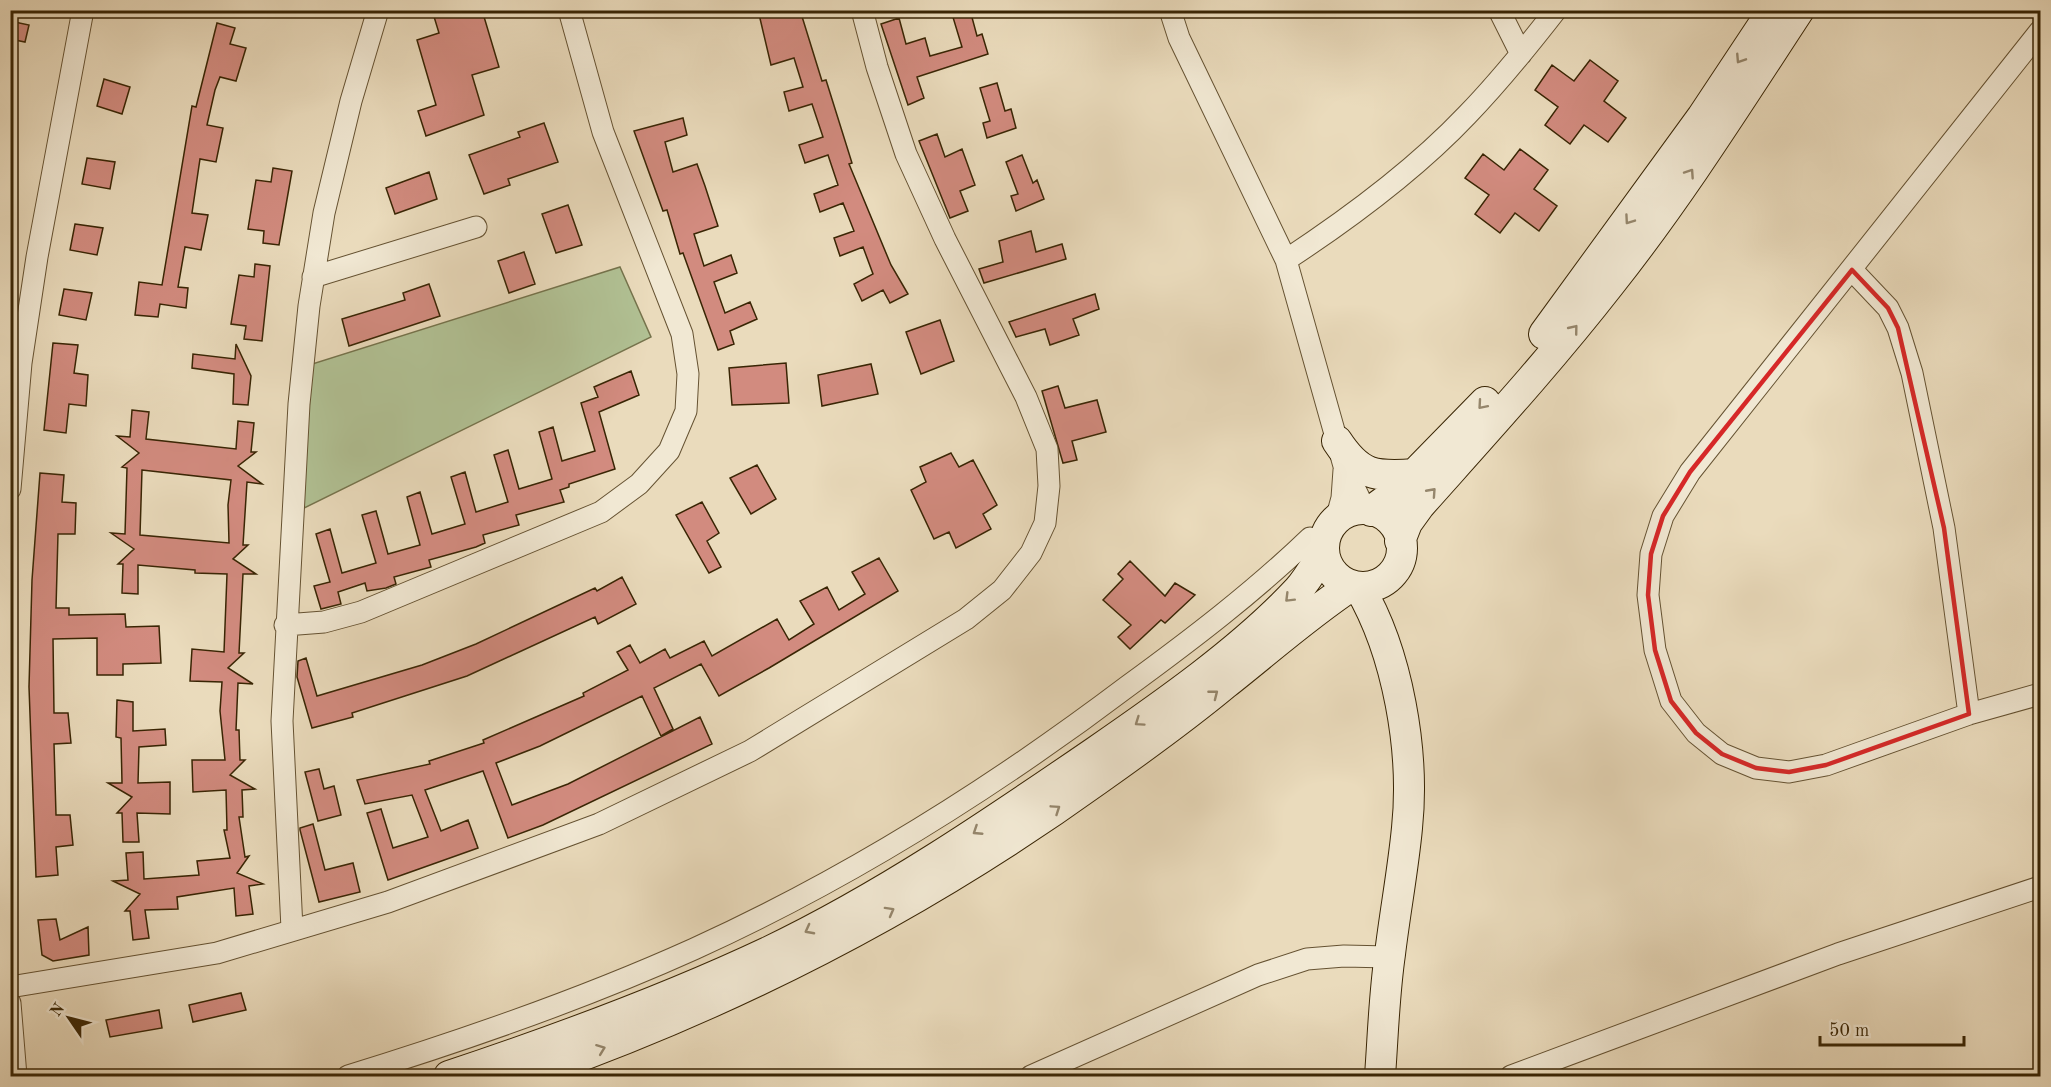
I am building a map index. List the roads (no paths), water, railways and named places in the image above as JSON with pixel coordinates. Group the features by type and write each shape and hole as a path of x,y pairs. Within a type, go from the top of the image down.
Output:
{"street":[{"path":"10,489 21,363 37,256 83,10"},
{"path":"292,928 282,721 285,625 298,404 313,277 324,213 351,101 378,10"},
{"path":"285,625 324,622 361,612 601,512 639,484 669,451 686,411 688,374 682,334 603,132 569,10"},
{"path":"10,987 217,953 292,928 388,902 599,824 740,757 966,619 1002,590 1031,553 1045,523 1049,486 1047,449 1026,397 945,239 906,154 877,67 862,10"},
{"path":"1170,10 1179,38 1286,260 1340,454 1368,510 1391,522 1400,541"},
{"path":"1499,10 1521,54"},
{"path":"1286,260 1335,228 1396,180 1467,116 1556,10"},
{"path":"1336,520 1355,510 1368,510 1386,502 1467,423 1539,342 1688,136 1773,10"},
{"path":"1380,1077 1389,957 1407,826 1407,759 1397,684 1384,636 1383,596 1390,575 1400,559 1400,541 1407,523 1420,505 1542,368 1611,283 1666,209 1799,10"},
{"path":"2040,31 1690,472 1663,516 1651,554 1648,595 1655,650 1671,701 1696,733 1722,754 1756,768 1788,772 1826,765 1969,714 2040,694"},
{"path":"313,277 476,227"},
{"path":"1852,270 1888,308 1898,328 1912,374 1944,528 1969,714"},
{"path":"1340,454 1367,473 1386,477 1415,474"},
{"path":"348,1077 460,1042 548,1010 694,949 795,899 967,801 1068,732 1276,571 1317,545 1336,520 1342,498 1340,454"},
{"path":"1317,545 1331,572 1340,580 1355,586 1376,585 1390,575"},
{"path":"449,1077 613,1018 721,973 779,946 925,865 1146,717 1262,625 1300,588 1317,545"},
{"path":"526,1077 657,1028 736,992 822,948 968,866 1095,783 1160,736 1319,607 1355,586"},
{"path":"1355,586 1384,636"},
{"path":"1319,607 1344,606 1356,609 1384,636"},
{"path":"1511,1077 1838,954 2040,887"},
{"path":"1031,1077 1258,975 1306,959 1344,956 1389,957"},
{"path":"10,1003 16,1077"}]}
